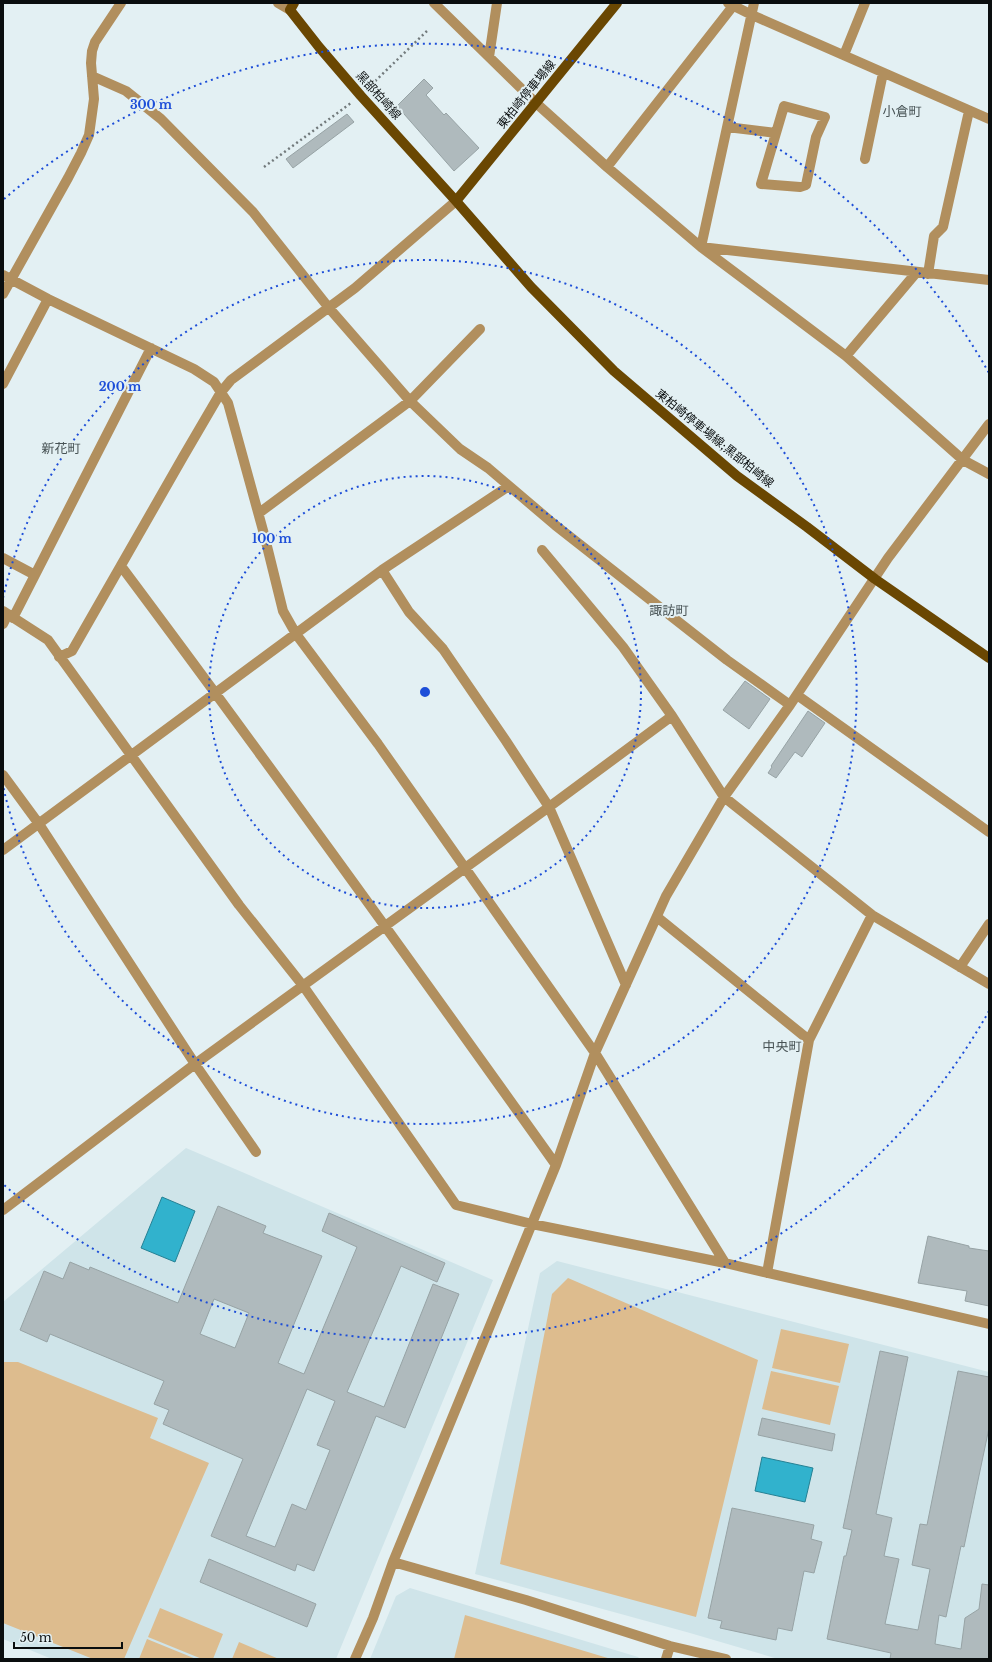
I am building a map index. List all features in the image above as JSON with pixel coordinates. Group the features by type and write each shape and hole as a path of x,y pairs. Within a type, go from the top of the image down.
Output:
{"main road":[{"name":"東柏崎停車場線","path":"456,201 617,3"},
{"name":"黒部柏崎線","path":"292,7 319,48 456,201"},
{"name":"東柏崎停車場線;黒部柏崎線","path":"456,201 530,287 614,371 737,476 875,579 989,658"}],"street":[{"path":"3,294 7,277 72,172 89,135 94,99 91,63 95,42 121,3"},
{"path":"278,3 292,7"},
{"path":"434,3 536,103 607,167 701,247 846,356 963,460 989,474"},
{"path":"489,57 497,3"},
{"path":"701,247 754,3"},
{"path":"844,55 866,3"},
{"path":"607,167 730,4 989,119"},
{"path":"865,159 883,73"},
{"path":"92,76 126,91 161,119 253,212 329,308 410,401 460,449 509,486 727,660 790,705"},
{"path":"784,106 825,117 816,137 806,185 800,188 761,184 776,133 784,106"},
{"path":"928,274 934,236 943,227 970,111"},
{"path":"727,127 776,133"},
{"path":"59,657 72,651 221,392 231,380 329,308 409,243 456,201"},
{"path":"701,247 989,280"},
{"path":"846,356 916,272"},
{"path":"7,277 48,299 194,369 214,382 228,403 259,513 283,611 296,634 378,744 595,1053 725,1263"},
{"path":"3,384 48,299"},
{"path":"259,513 410,401 480,329"},
{"path":"3,624 8,614 35,575 151,348"},
{"path":"355,1659 373,1618 393,1562 556,1165 595,1053 666,896 724,797 797,695 888,558 989,424"},
{"path":"3,850 382,570 509,486"},
{"path":"542,550 623,647 672,716 724,797 872,915 989,984"},
{"path":"3,558 35,575"},
{"path":"122,566 386,927 556,1165"},
{"path":"382,570 410,612 443,649 549,807 626,985"},
{"path":"8,614 48,640 130,756 239,904 304,987 456,1205 532,1224 725,1263 989,1324"},
{"path":"797,695 989,832"},
{"path":"3,1210 195,1064 304,987 672,716"},
{"path":"3,775 39,824 195,1064 256,1152"},
{"path":"767,1273 809,1040 872,915"},
{"path":"657,917 809,1040"},
{"path":"960,967 989,924"},
{"path":"393,1562 526,1600 670,1646 726,1659"},
{"path":"666,1659 670,1646"}],"shaded area":[{"path":"186,1148 493,1280 336,1659 52,1659 3,1639 3,1302"},
{"path":"557,1261 989,1372 989,1659 778,1659 690,1633 475,1574 540,1273"},
{"path":"568,1278 758,1360 696,1617 500,1564 552,1294"},
{"path":"781,1329 849,1344 840,1383 772,1368"},
{"path":"3,1362 18,1362 158,1418 150,1438 209,1463 124,1659 93,1659 3,1623"},
{"path":"771,1371 839,1386 830,1425 762,1409"},
{"path":"410,1588 638,1657 640,1659 370,1659 396,1596"},
{"path":"160,1608 223,1634 213,1659 202,1659 148,1637"},
{"path":"465,1615 611,1659 454,1659"},
{"path":"147,1639 196,1659 139,1659"},
{"path":"239,1642 279,1659 232,1659"}],"water":[{"path":"162,1197 195,1211 175,1262 141,1248"},
{"path":"762,1457 813,1468 805,1502 755,1491"}],"building":[{"path":"424,79 433,88 426,95 444,115 446,113 479,148 454,171 397,106"},
{"path":"347,114 354,122 293,168 286,159"},
{"path":"745,681 770,699 749,729 723,710"},
{"path":"808,711 825,723 802,757 795,752 776,778 768,773 772,767 771,766"},
{"path":"218,1206 266,1226 263,1233 322,1256 278,1363 304,1374 357,1247 322,1231 329,1213 445,1263 437,1282 401,1266 347,1392 384,1407 433,1284 459,1294 405,1428 376,1416 314,1571 297,1564 295,1571 211,1536 243,1459 163,1424 169,1410 154,1404 164,1381 50,1334 47,1342 20,1330 44,1271 63,1279 70,1262 89,1270 90,1267 178,1303","holes":["214,1299 249,1313 235,1348 200,1334","307,1389 335,1401 317,1445 330,1450 306,1510 292,1504 275,1547 246,1536"]},
{"path":"928,1236 969,1246 969,1248 989,1251 989,1306 965,1301 967,1291 918,1283"},
{"path":"880,1351 908,1357 876,1514 892,1518 884,1556 899,1559 885,1624 918,1630 930,1569 912,1565 920,1524 927,1525 958,1371 989,1377 989,1428 964,1547 961,1546 946,1617 939,1615 935,1644 961,1649 965,1618 979,1609 982,1584 989,1585 989,1659 890,1659 891,1653 827,1639 844,1556 846,1556 852,1530 843,1528"},
{"path":"762,1418 835,1434 832,1451 758,1435"},
{"path":"732,1508 814,1525 811,1539 822,1542 814,1573 804,1571 792,1631 778,1628 776,1640 720,1628 722,1621 708,1618"},
{"path":"209,1559 316,1604 307,1627 200,1582"}],"district":[{"name":"小倉町","path":"902,111"},
{"name":"新花町","path":"61,448"},
{"name":"諏訪町","path":"669,610"},
{"name":"中央町","path":"782,1046"}]}
